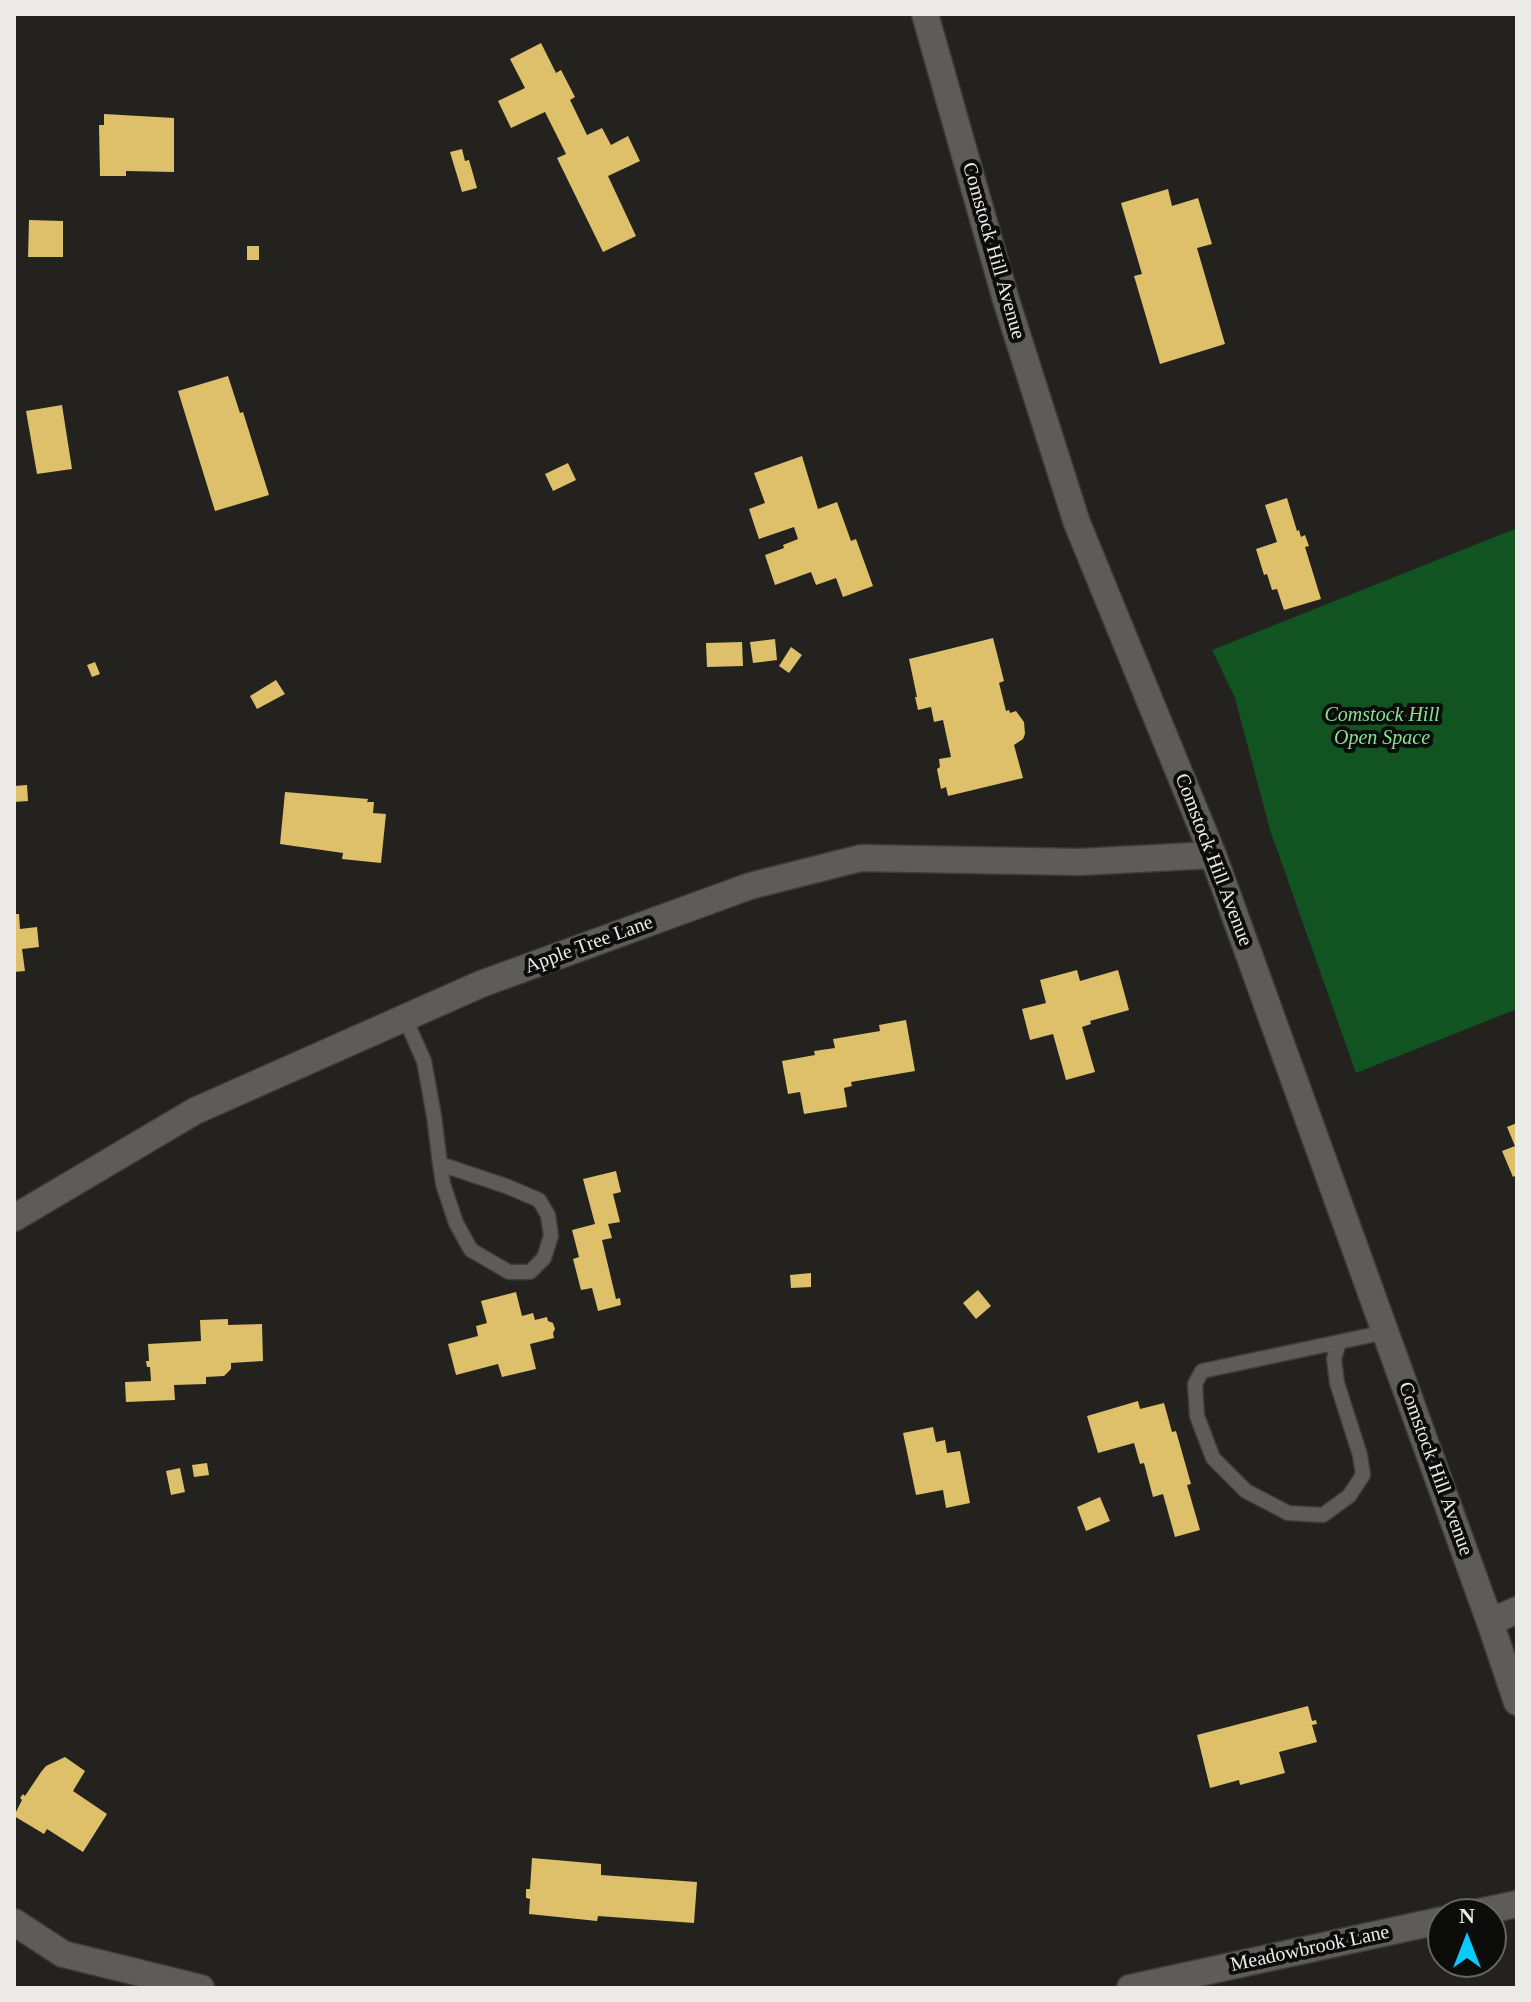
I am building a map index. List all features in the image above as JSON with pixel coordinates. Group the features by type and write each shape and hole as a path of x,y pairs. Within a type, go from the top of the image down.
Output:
{"street":[{"name":"Comstock Hill Avenue","path":"925,14 1006,300 1077,523 1213,855 1517,1702"},
{"name":"Apple Tree Lane","path":"14,1218 195,1111 481,984 750,886 861,858 1080,862 1213,855"},
{"path":"1490,1622 1517,1610"},
{"path":"14,1922 63,1954 201,1988"},
{"name":"Meadowbrook Lane","path":"1130,1988 1427,1923"}],"lane":[{"path":"405,1018 424,1061 443,1184 456,1223 471,1250 509,1272 530,1272 544,1258 551,1236 548,1215 539,1200 440,1164"},
{"path":"1339,1342 1334,1359 1337,1383 1360,1455 1363,1475 1349,1496 1323,1515 1288,1513 1246,1491 1213,1458 1197,1416 1195,1384 1202,1371 1386,1332"}],"green space":[{"name":"Comstock Hill Open Space","path":"1517,528 1517,1009 1356,1073 1270,830 1235,698 1212,650"}],"building":[{"path":"541,43 556,73 561,70 575,97 570,100 587,135 602,128 611,145 628,136 640,161 608,176 636,236 603,252 557,158 566,154 545,112 511,128 498,101 525,88 510,59"},
{"path":"104,114 174,118 174,172 126,171 126,176 100,176 99,125 104,125"},
{"path":"462,149 465,161 469,160 477,188 462,192 450,152"},
{"path":"1168,189 1172,206 1198,198 1212,244 1197,248 1225,344 1160,364 1134,276 1142,274 1121,203"},
{"path":"29,220 63,221 63,257 28,257"},
{"path":"247,246 259,246 259,260 247,260"},
{"path":"228,376 240,413 243,412 269,495 215,511 178,391"},
{"path":"62,405 72,469 37,474 26,411"},
{"path":"802,456 818,509 837,502 851,541 856,539 873,586 843,597 836,578 816,585 811,572 775,585 765,555 798,539 794,527 759,539 749,509 765,503 754,473"},
{"path":"568,463 576,480 553,491 545,474"},
{"path":"1287,498 1297,531 1301,537 1305,535 1309,546 1305,547 1321,599 1284,610 1277,589 1272,590 1267,574 1264,575 1256,549 1277,542 1265,505"},
{"path":"993,638 1004,681 999,683 1006,711 1016,711 1024,722 1023,739 1014,745 1023,778 948,796 946,787 941,789 937,769 940,767 939,759 951,757 943,720 934,722 931,707 918,710 909,659"},
{"path":"775,639 777,660 753,663 750,642"},
{"path":"742,642 743,666 707,667 706,643"},
{"path":"791,647 802,655 789,673 779,666"},
{"path":"95,662 100,674 92,677 87,665"},
{"path":"276,680 285,694 257,709 250,696"},
{"path":"27,785 28,801 14,802 14,786"},
{"path":"285,792 374,802 373,813 386,814 381,863 342,859 343,853 280,844"},
{"path":"14,914 19,914 20,929 37,927 39,947 22,949 25,971 14,972"},
{"path":"1077,970 1080,981 1118,970 1129,1010 1090,1021 1091,1024 1082,1027 1095,1072 1066,1080 1053,1034 1030,1040 1022,1009 1046,1003 1040,980"},
{"path":"906,1020 915,1071 851,1082 852,1086 844,1088 847,1107 804,1114 800,1092 788,1094 782,1061 835,1048 833,1039 880,1031 879,1025"},
{"path":"1517,1123 1517,1175 1513,1177 1502,1151 1515,1146 1507,1127"},
{"path":"616,1171 621,1192 613,1194 620,1222 608,1224 612,1238 602,1240 616,1299 620,1298 621,1305 598,1311 592,1288 581,1290 573,1259 579,1257 572,1230 595,1224 583,1179"},
{"path":"811,1273 811,1287 791,1288 790,1275"},
{"path":"978,1290 991,1306 976,1319 963,1303"},
{"path":"516,1292 522,1316 533,1313 535,1320 547,1317 555,1329 554,1338 530,1344 536,1369 502,1377 498,1364 456,1375 448,1344 478,1336 476,1326 487,1323 481,1301"},
{"path":"228,1319 228,1325 262,1324 263,1361 231,1363 231,1369 224,1376 206,1377 206,1384 174,1385 175,1400 126,1402 125,1382 151,1381 150,1367 147,1367 146,1361 149,1361 148,1344 201,1341 200,1320"},
{"path":"1138,1401 1140,1409 1164,1403 1172,1432 1176,1431 1200,1530 1175,1537 1163,1494 1153,1497 1144,1463 1140,1464 1134,1443 1098,1453 1087,1416"},
{"path":"933,1427 936,1442 945,1440 947,1453 960,1451 970,1503 946,1508 943,1490 916,1495 903,1433"},
{"path":"207,1463 209,1475 194,1477 192,1465"},
{"path":"180,1468 185,1492 171,1495 166,1471"},
{"path":"1100,1497 1110,1521 1086,1531 1077,1507"},
{"path":"1308,1706 1312,1721 1316,1720 1317,1724 1312,1725 1317,1742 1279,1752 1285,1773 1240,1785 1239,1780 1210,1788 1197,1735"},
{"path":"65,1757 85,1771 73,1791 107,1814 83,1852 47,1829 44,1834 14,1816 22,1800 20,1798 23,1794 25,1796 46,1766"},
{"path":"532,1858 601,1864 601,1875 697,1882 694,1923 598,1916 597,1921 529,1914 530,1899 526,1898 526,1889 530,1889"}]}
